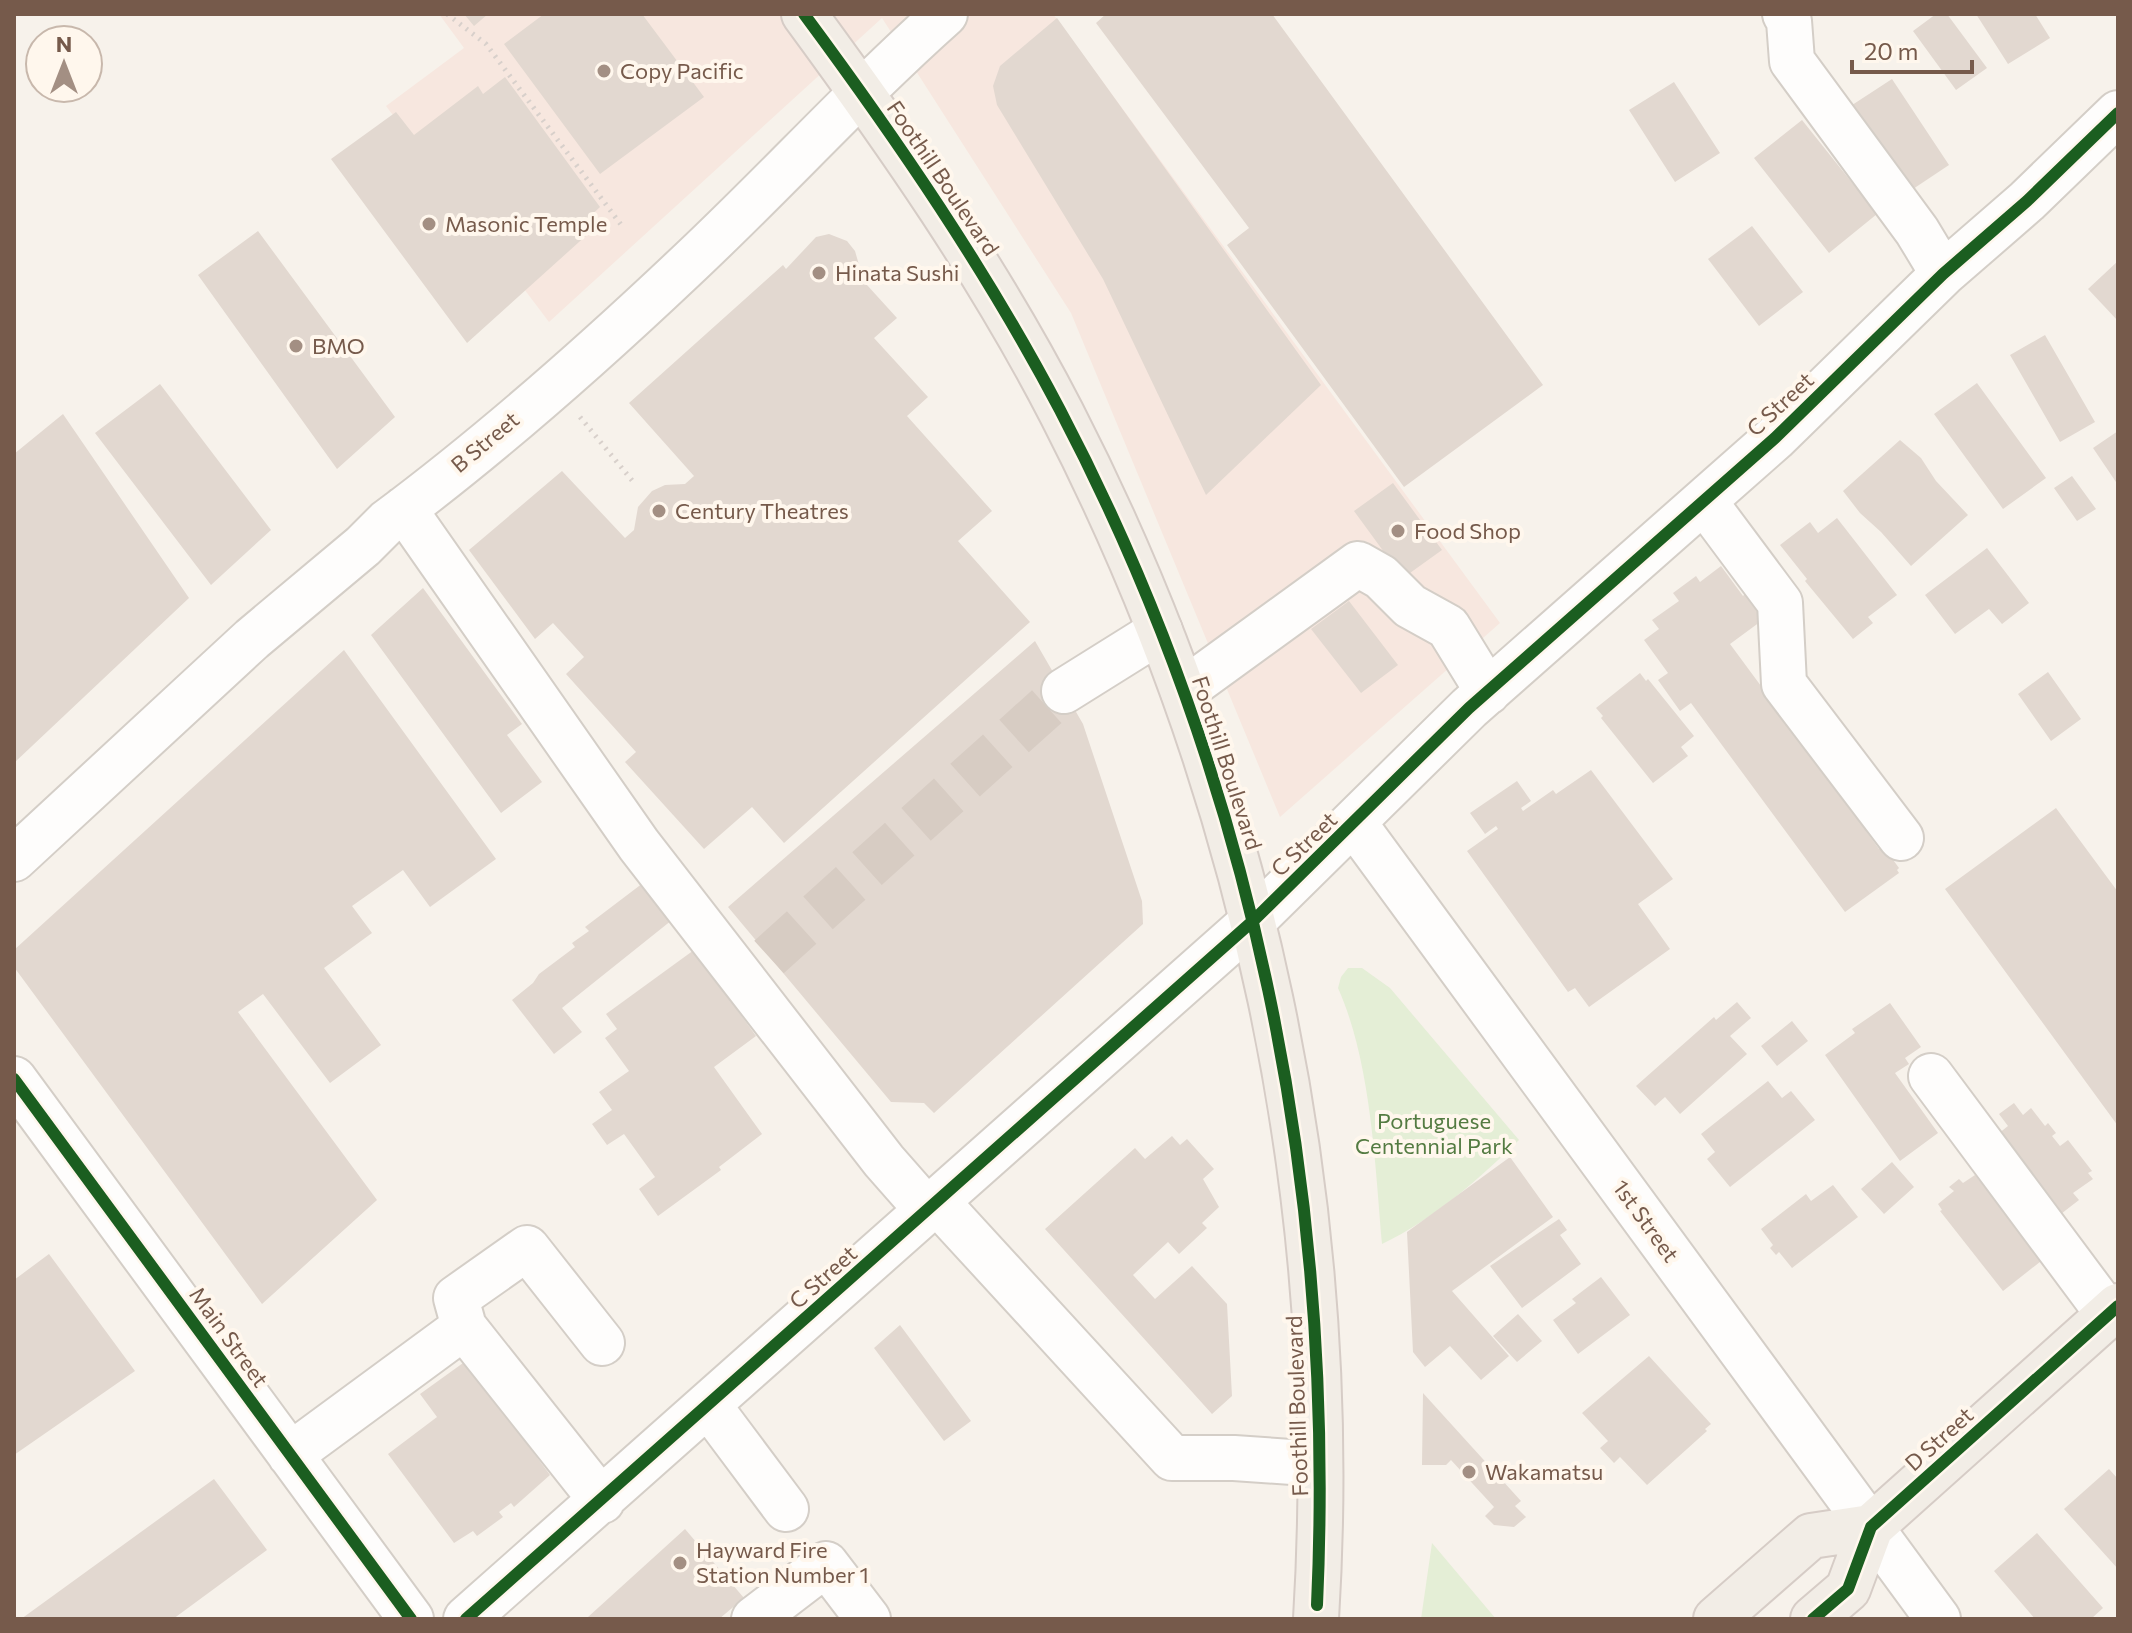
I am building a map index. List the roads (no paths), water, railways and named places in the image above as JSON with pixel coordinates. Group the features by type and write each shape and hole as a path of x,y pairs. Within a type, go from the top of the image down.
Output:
{"main road":[{"name":"Foothill Boulevard","path":"804,14 965,245 1029,353 1088,466 1160,631 1231,835 1254,920 1277,1027 1305,1211 1315,1326 1320,1464 1318,1614"},
{"name":"D Street","path":"1813,1619 1848,1589 1871,1527 2113,1311"},
{"path":"1716,1619 1811,1536 1871,1527"}],"street":[{"name":"B Street","path":"14,859 252,639 554,385 685,268 861,92 945,14"},
{"path":"1785,14 1789,21 1792,61 1917,231 1943,274"},
{"name":"C Street","path":"466,1619 1254,920 1488,692 1775,438 1943,274 2027,201 2118,113"},
{"path":"1704,501 1780,603 1784,684 1901,838"},
{"path":"404,509 639,845 715,945 756,969 886,1163 932,1206 1172,1458 1234,1458 1320,1464"},
{"path":"1183,691 1358,564 1381,577 1410,606 1448,627 1488,692"},
{"path":"1064,691 1160,631"},
{"name":"1st Street","path":"1354,823 1938,1619"},
{"path":"1931,1076 2113,1311"},
{"name":"Main Street","path":"14,1079 411,1619"},
{"path":"602,1343 527,1248 456,1298 464,1327 602,1501"},
{"path":"290,1455 464,1327"},
{"path":"709,1406 786,1509"},
{"path":"754,1619 826,1564 868,1619"}],"tunnel":[{"path":"769,957 1064,691"}],"place":[{"name":"Copy Pacific","path":"604,71"},
{"name":"Masonic Temple","path":"429,224"},
{"name":"Hinata Sushi","path":"819,273"},
{"name":"BMO","path":"296,346"},
{"name":"Century Theatres","path":"659,511"},
{"name":"Food Shop","path":"1398,531"},
{"name":"Wakamatsu","path":"1469,1472"},
{"name":"Hayward Fire Station Number 1","path":"680,1563"}],"park label":[{"name":"Portuguese Centennial Park","path":"1434,1134"}]}
